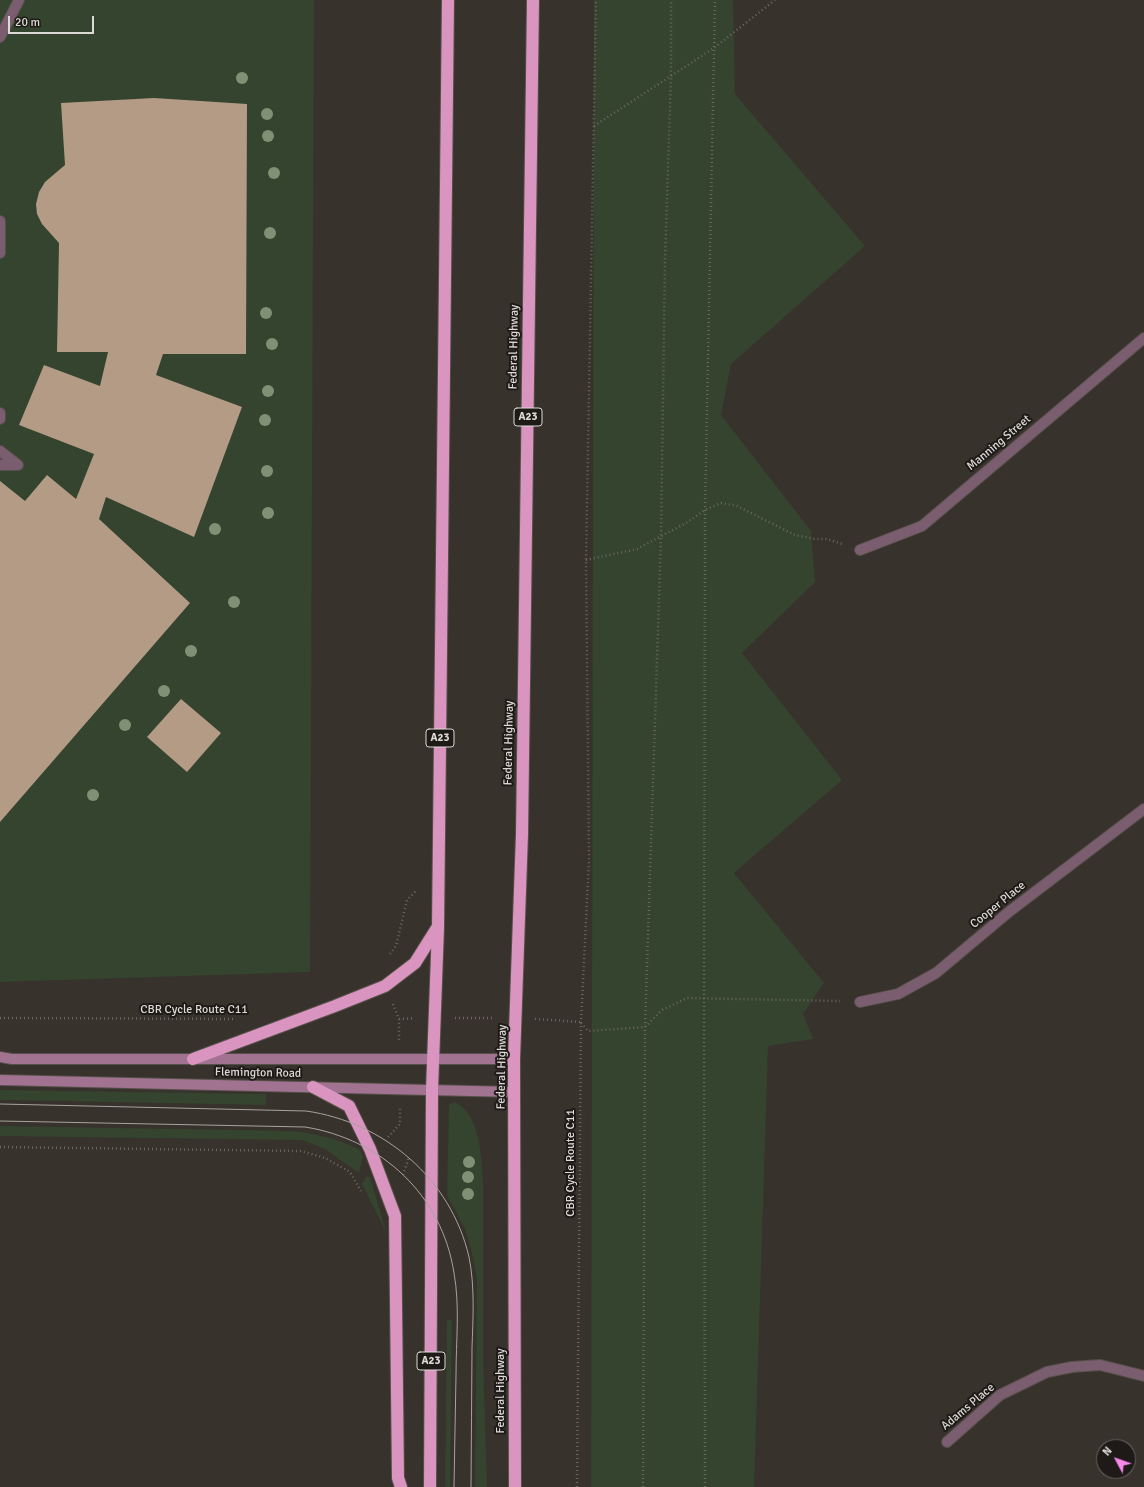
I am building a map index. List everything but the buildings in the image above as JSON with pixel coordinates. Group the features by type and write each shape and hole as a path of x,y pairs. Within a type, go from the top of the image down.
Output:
{"highway":[{"name":"A23","path":"430,1487 432,1090 439,868 448,0"},
{"name":"Federal Highway","path":"515,1487 514,1059 517,1018 522,834 533,0"},
{"path":"193,1059 385,986 416,963 438,928"},
{"path":"314,1088 349,1106 370,1149 395,1216 398,1478 401,1487"}],"main road":[{"name":"Flemington Road","path":"0,1056 12,1059 514,1059"},
{"name":"Flemington Road","path":"0,1080 515,1092"}],"street":[{"path":"0,36 19,0"},
{"path":"0,221 0,253"},
{"name":"Manning Street","path":"860,550 922,526 1144,338"},
{"path":"0,413 0,419"},
{"path":"0,451 18,465 0,465"},
{"name":"Cooper Place","path":"860,1002 898,994 936,973 1010,912 1144,809"},
{"name":"Adams Place","path":"947,1442 1000,1395 1047,1372 1072,1367 1100,1365 1144,1376"}],"path":[{"name":"CBR Cycle Route C11","path":"578,1487 580,1022 588,860 586,560 596,0"},
{"path":"643,1487 645,1027 661,537 665,259 671,77 671,0"},
{"path":"705,1487 705,510 715,0"},
{"path":"594,126 714,48 775,0"},
{"path":"586,560 637,549 661,537 705,510 721,503 737,506 795,535 815,539 827,539 860,550"},
{"path":"387,958 396,946 407,900 439,868"},
{"path":"399,1019 517,1018 580,1022 588,1031 645,1027 662,1010 687,998 704,1000 860,1002"},
{"name":"CBR Cycle Route C11","path":"0,1018 239,1020"},
{"path":"0,1148 301,1151 325,1158 350,1172 356,1182"}],"green space":[{"path":"0,0 314,0 310,972 0,982"},
{"path":"594,0 733,0 735,94 865,246 731,364 721,415 811,531 815,582 742,653 842,780 734,873 824,983 803,1014 813,1039 768,1046 754,1487 591,1487"},
{"path":"0,1090 266,1094 266,1105 0,1100"},
{"path":"454,1102 463,1107 470,1116 475,1127 481,1152 483,1186 483,1359 487,1487 475,1487 477,1279 472,1253 465,1229 447,1195 449,1105"},
{"path":"0,1126 294,1131 320,1135 344,1143 360,1150 363,1157 359,1173 325,1149 302,1140 0,1136"},
{"path":"366,1177 370,1177 386,1232 362,1184"},
{"path":"447,1320 452,1320 450,1487 445,1487"}],"tram line":[{"path":"0,1104 306,1111 335,1117 362,1127 387,1141 410,1159 430,1179 447,1203 460,1229 469,1257 473,1302 471,1487"},
{"path":"0,1121 305,1127 333,1134 359,1144 382,1158 404,1175 422,1196 436,1219 447,1245 456,1285 457,1311 454,1487"}]}
